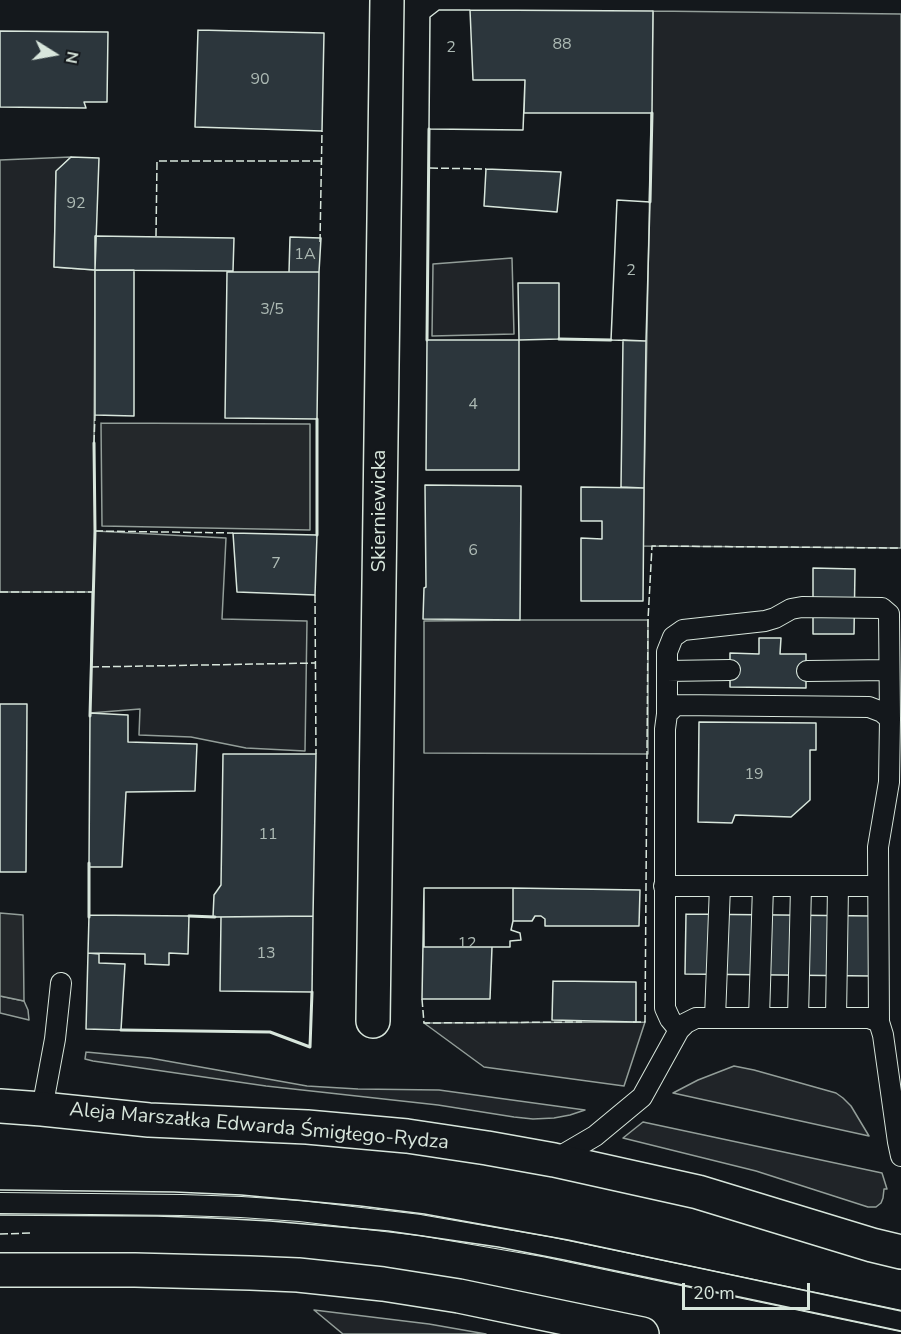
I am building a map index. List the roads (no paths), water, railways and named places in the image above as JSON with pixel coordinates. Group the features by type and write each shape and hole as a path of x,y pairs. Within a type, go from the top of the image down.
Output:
{"main road":[{"name":"Skierniewicka","path":"373,1021 387,0"},
{"name":"Aleja Marszałka Edwarda Śmigłego-Rydza","path":"0,1106 149,1120 307,1127 407,1136 487,1148 650,1180 698,1192 901,1252"},
{"path":"0,1270 135,1270 298,1275 383,1284 459,1296 642,1334"}],"lane":[{"path":"679,1030 665,1008 665,729 667,652 673,637 683,630 765,621 791,609 802,607 882,608 889,614 890,719 889,782 878,847 879,1022 883,1035 901,1156"},
{"path":"667,671 730,670"},
{"path":"807,671 889,670"},
{"path":"667,714 676,705 869,707 882,712 890,719"},
{"path":"664,886 878,886"},
{"path":"715,1018 720,886"},
{"path":"759,1018 763,886"},
{"path":"798,1018 801,886"},
{"path":"836,1018 838,886"},
{"path":"42,1109 55,1039 61,983"},
{"path":"554,1160 595,1136 642,1097 679,1030 696,1018 868,1018 879,1022"},
{"path":"0,1203 182,1204 241,1207 300,1211 420,1225 558,1248 901,1321"}],"tram line":[{"path":"0,1190 241,1195 424,1214 568,1240 901,1311"},
{"path":"0,1215 213,1218 388,1231 498,1247 901,1331"}]}
